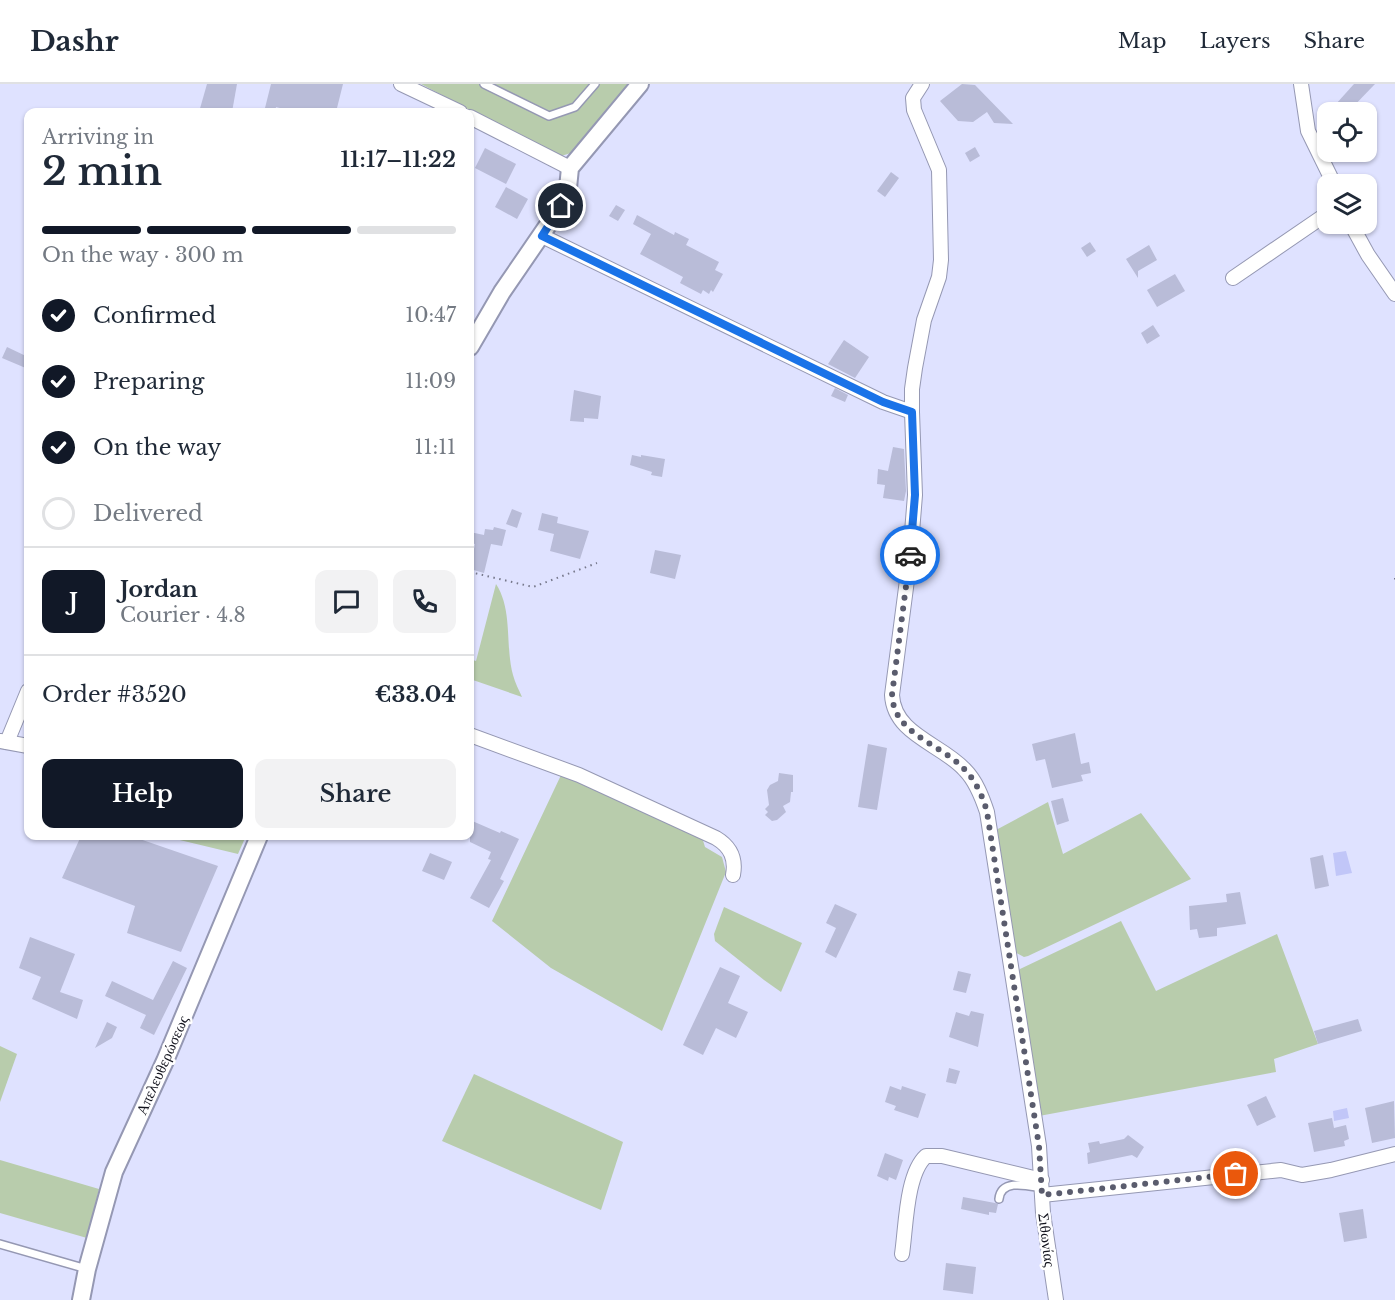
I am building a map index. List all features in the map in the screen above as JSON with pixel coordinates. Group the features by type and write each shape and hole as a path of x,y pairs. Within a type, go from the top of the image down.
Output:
{"street":[{"path":"401,84 452,108"},
{"path":"474,340 502,292 561,206 568,188 570,168 640,84"},
{"name":"Σιθωνίας","path":"922,84 913,98 914,110 939,170 941,260 939,277 924,320 912,389 915,495 892,706 897,717 905,726 955,760 965,770 978,789 987,812 1039,1146 1056,1300"},
{"path":"1301,84 1308,131 1329,174"},
{"path":"474,119 570,168"},
{"path":"1233,278 1317,221"},
{"path":"1356,234 1395,294"},
{"path":"542,236 883,402 912,412"},
{"path":"24,700 4,742 24,745"},
{"path":"474,736 579,775 716,838 727,846 733,855 733,875"},
{"name":"Απελευθερώσεως","path":"81,1300 87,1269 114,1172 165,1061 257,840"},
{"path":"902,1254 913,1180 919,1164 926,1156 942,1156 1042,1188 1281,1170 1302,1175 1395,1154"}],"lane":[{"path":"484,84 549,116 575,107 595,84"},
{"path":"999,1199 1002,1190 1009,1185 1042,1188"},
{"path":"0,1244 87,1269"}],"path":[{"path":"474,573 532,587 597,563"},
{"path":"1395,578 1395,584"}],"green space":[{"path":"421,84 630,84 574,152 558,157 474,112 474,108 466,108"},
{"path":"496,584 505,605 513,675 522,697 474,680 474,660 476,661"},
{"path":"562,773 701,834 705,847 722,857 726,872 662,1031 551,968 492,921"},
{"path":"1048,802 1063,854 1141,813 1191,879 1024,957 1013,951 996,830"},
{"path":"180,840 244,840 238,854"},
{"path":"724,907 802,943 781,992 715,941 714,934"},
{"path":"1121,921 1156,991 1277,934 1318,1044 1274,1059 1276,1072 1039,1116 1017,974 1020,969"},
{"path":"0,1046 17,1054 0,1102"},
{"path":"474,1074 623,1142 601,1210 442,1141"},
{"path":"0,1160 99,1189 87,1238 0,1213"}],"water":[{"path":"1346,851 1352,873 1336,876 1333,853"},
{"path":"1347,1108 1349,1118 1334,1121 1333,1111"}],"building":[{"path":"207,84 237,84 233,108 200,108"},
{"path":"271,84 343,84 337,108 265,108"},
{"path":"962,84 975,85 1013,124 994,123 987,112 973,122 958,121 940,101"},
{"path":"1354,84 1375,84 1358,102 1338,102"},
{"path":"975,147 980,156 970,162 965,153"},
{"path":"485,148 516,164 506,184 475,168"},
{"path":"891,172 899,178 885,197 877,191"},
{"path":"506,187 528,199 517,219 495,207"},
{"path":"616,205 625,210 618,221 609,216"},
{"path":"637,215 674,235 675,232 689,239 686,245 719,262 715,270 723,274 713,292 711,290 709,294 703,290 701,294 680,283 683,277 640,254 651,234 633,224"},
{"path":"1090,242 1096,251 1087,257 1081,248"},
{"path":"1149,245 1157,260 1138,271 1138,278 1126,259"},
{"path":"1175,274 1185,291 1157,307 1147,290"},
{"path":"1153,325 1160,336 1147,344 1141,333"},
{"path":"844,340 869,357 855,378 828,364"},
{"path":"7,347 24,355 24,367 2,358"},
{"path":"835,388 848,395 845,402 831,396"},
{"path":"574,390 601,396 598,419 584,418 584,422 570,421"},
{"path":"893,447 904,449 906,491 904,501 883,498 885,485 877,484 878,469 888,471"},
{"path":"632,455 665,459 662,477 651,475 652,472 630,465"},
{"path":"512,509 522,513 517,528 506,524"},
{"path":"542,513 558,517 557,523 589,531 580,559 550,551 554,534 538,530"},
{"path":"494,527 506,530 502,546 491,544 484,573 474,570 474,533 484,535 485,529 493,530"},
{"path":"655,550 681,555 675,579 650,573"},
{"path":"1075,733 1081,764 1089,762 1091,773 1081,775 1083,781 1052,788 1045,759 1036,761 1032,744"},
{"path":"868,744 887,748 877,810 858,807"},
{"path":"779,773 793,775 793,792 791,792 790,802 783,806 786,812 777,820 772,821 765,815 768,812 765,809 769,805 767,790 770,785 778,781"},
{"path":"1063,798 1069,821 1057,825 1051,801"},
{"path":"474,822 519,839 500,879 504,881 489,908 470,898 491,860 488,859 491,852 470,842 474,840"},
{"path":"79,840 143,840 218,866 181,952 127,933 135,906 62,878"},
{"path":"430,853 452,862 444,880 422,871"},
{"path":"1323,855 1329,886 1315,889 1310,858"},
{"path":"1240,892 1246,924 1217,928 1217,936 1199,938 1197,929 1190,930 1189,906 1227,902 1226,894"},
{"path":"835,904 857,914 836,958 825,952 836,928 826,923"},
{"path":"30,937 75,954 60,992 83,1000 77,1019 32,999 41,977 19,968"},
{"path":"173,961 187,968 154,1035 140,1028 146,1015 105,996 112,981 153,1000"},
{"path":"720,967 740,976 728,1003 748,1012 736,1038 716,1028 703,1055 683,1045"},
{"path":"958,971 971,974 966,993 953,990"},
{"path":"971,1011 984,1014 978,1047 949,1037 956,1012 969,1016"},
{"path":"1358,1019 1362,1031 1318,1044 1314,1031"},
{"path":"107,1022 117,1027 112,1038 95,1048"},
{"path":"949,1068 960,1071 956,1084 946,1082"},
{"path":"890,1086 901,1090 902,1086 926,1094 918,1118 894,1110 896,1106 885,1102"},
{"path":"1266,1096 1276,1117 1257,1126 1247,1105"},
{"path":"1394,1101 1395,1138 1372,1143 1365,1108"},
{"path":"1332,1118 1334,1128 1346,1125 1349,1139 1344,1141 1345,1146 1314,1152 1308,1123"},
{"path":"1128,1135 1144,1147 1137,1158 1132,1155 1088,1164 1087,1153 1090,1152 1088,1143 1099,1141 1100,1144 1124,1139"},
{"path":"885,1153 903,1160 896,1180 889,1177 888,1181 877,1176"},
{"path":"963,1197 998,1204 996,1213 989,1212 989,1215 961,1209"},
{"path":"1363,1209 1367,1238 1344,1242 1339,1213"},
{"path":"946,1263 976,1267 973,1294 943,1290"}],"way so far":[{"path":"910,555 892,706 897,717 905,726 955,760 965,770 985,804 992,834 1039,1146 1042,1195 1236,1174"}],"route":[{"path":"561,206 542,236 883,402 912,412 915,495 910,555"}]}
